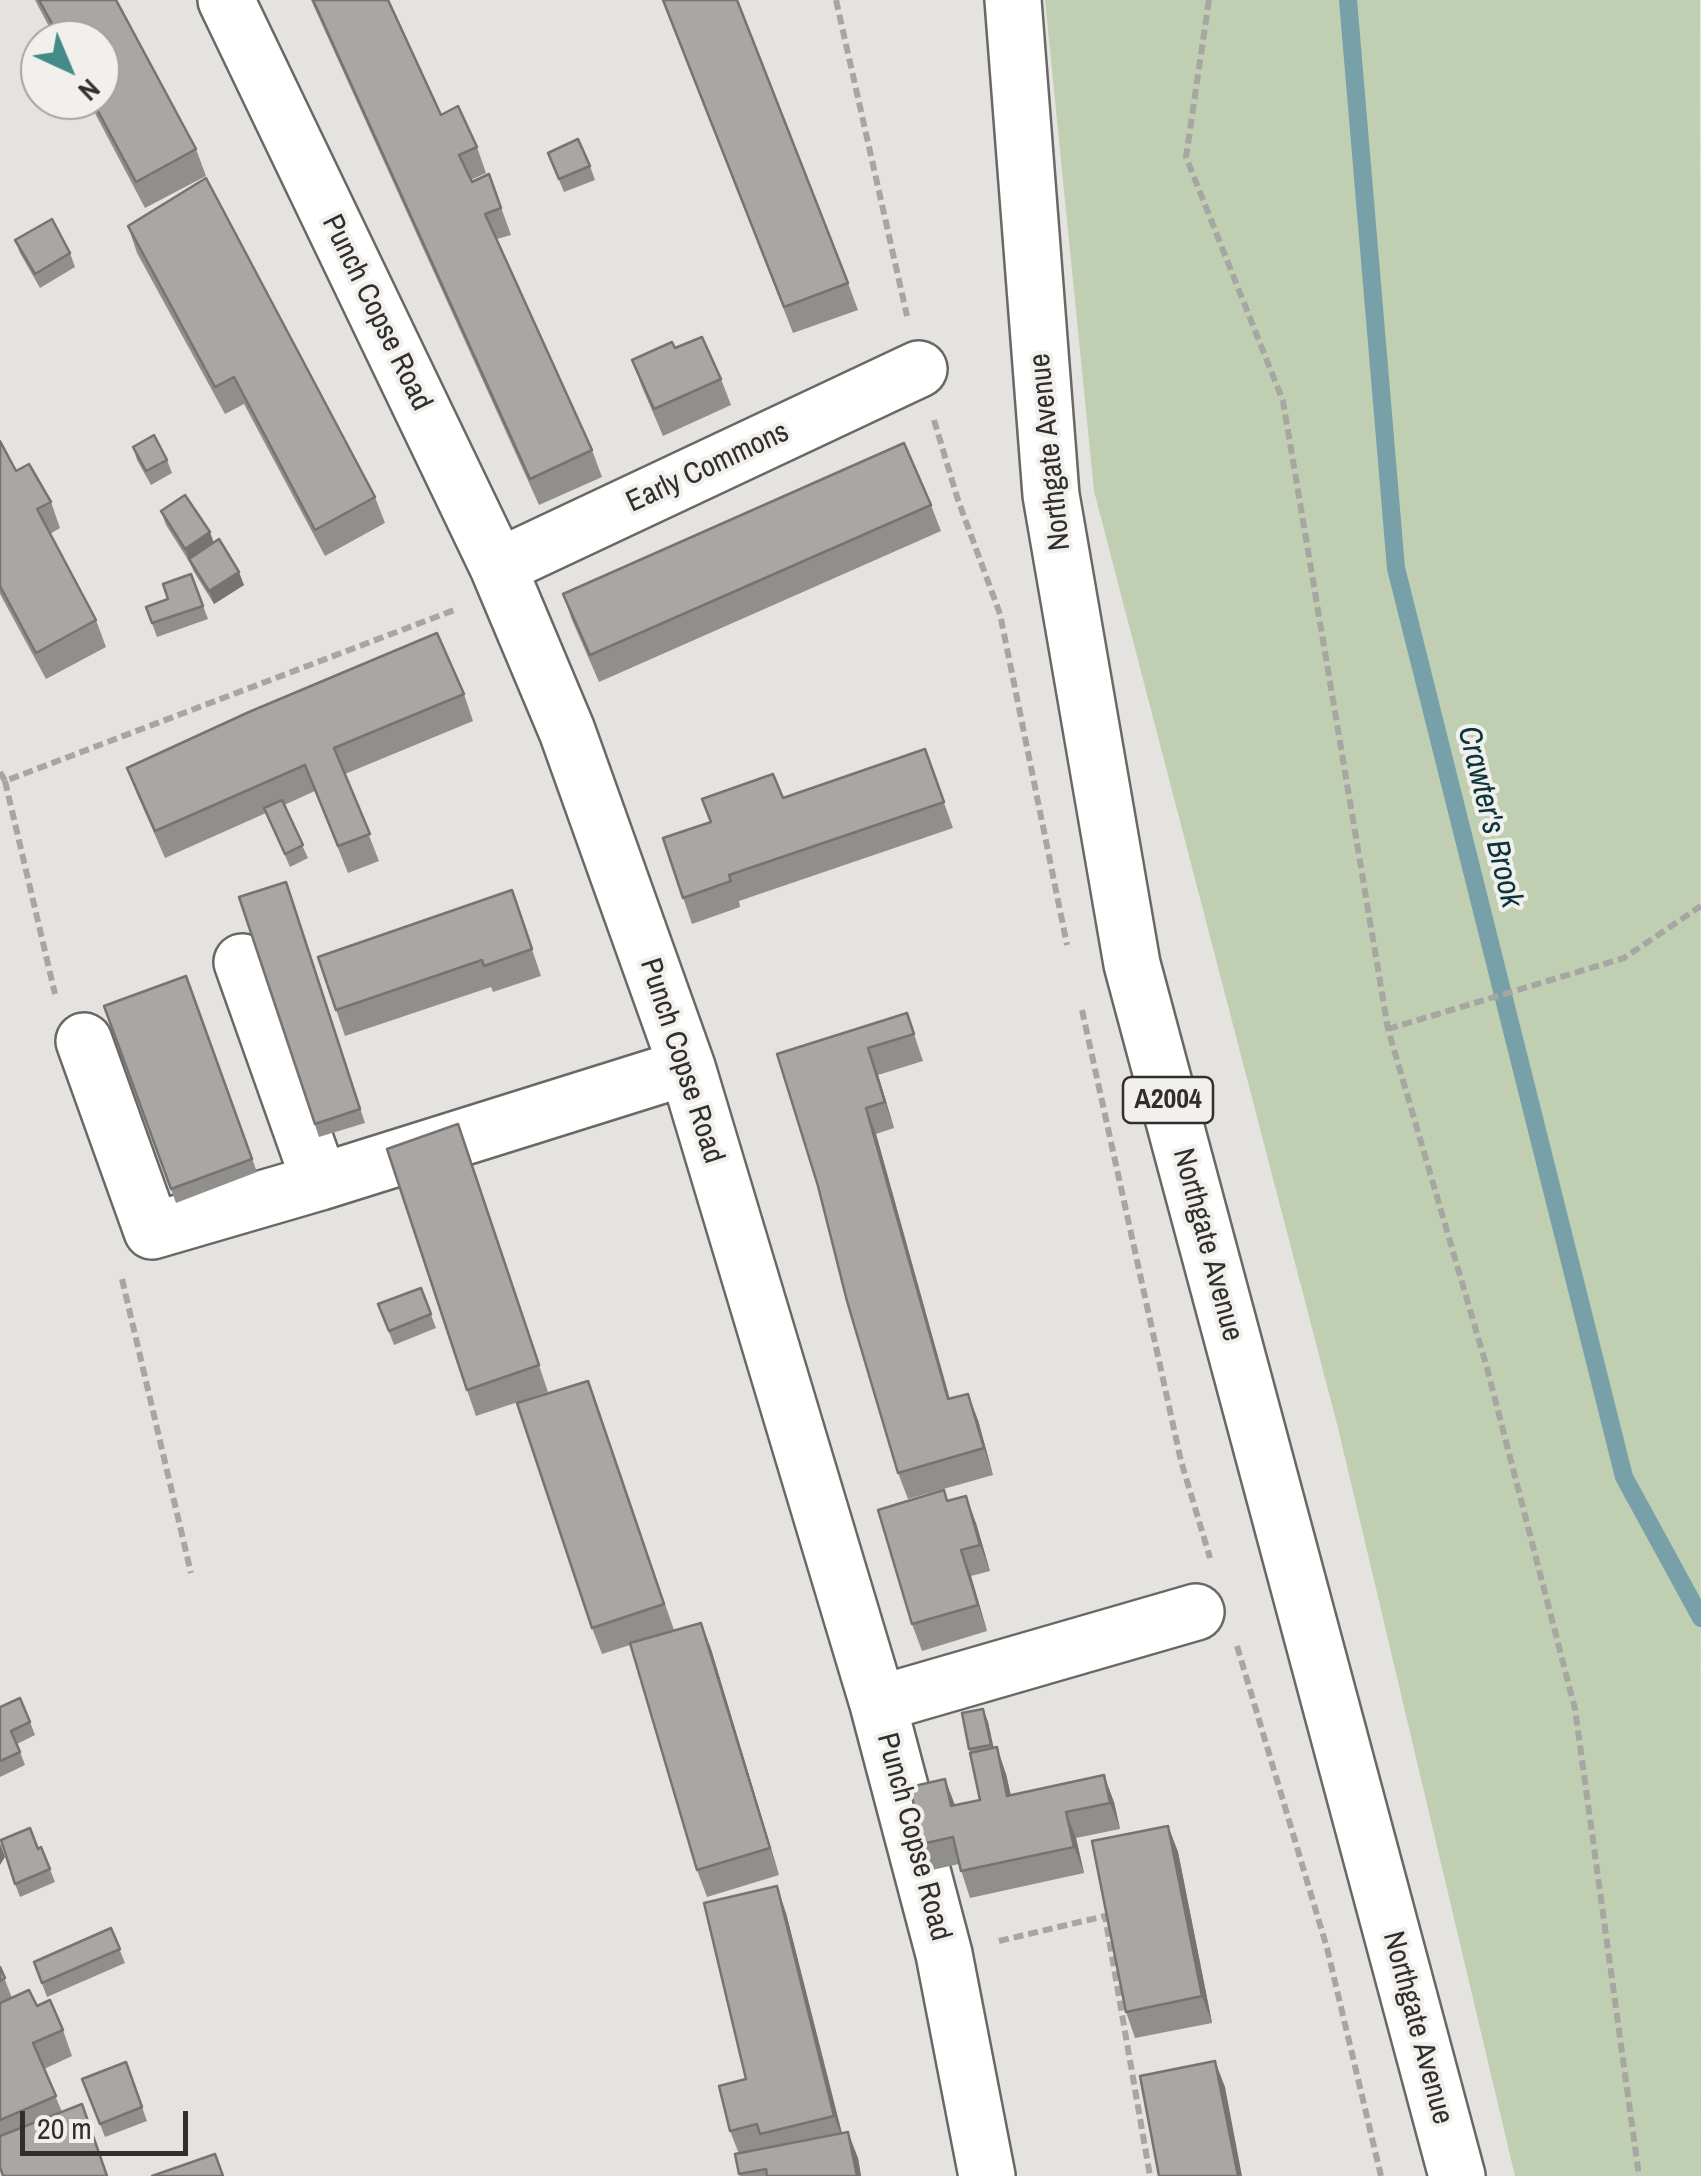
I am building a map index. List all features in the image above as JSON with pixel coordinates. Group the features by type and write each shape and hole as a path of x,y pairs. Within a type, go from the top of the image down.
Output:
{"street":[{"name":"Punch Copse Road","path":"226,0 502,579 567,731 686,1068 878,1704 944,1954 987,2176"},
{"name":"Northgate Avenue","path":"1014,0 1051,495 1132,964 1456,2176"},
{"name":"Early Commons","path":"502,579 919,369"},
{"path":"242,962 320,1182"},
{"path":"84,1041 152,1231 686,1068"},
{"path":"878,1704 1196,1612"}],"path":[{"path":"1209,0 1186,158 1283,401 1388,1030 1487,1368 1575,1709 1639,2176"},
{"path":"0,772 6,781 502,579"},
{"path":"1388,1030 1624,958 1701,906"},
{"path":"944,1954 1105,1916 1150,2176"}],"green space":[{"path":"1045,0 1700,0 1701,2176 1515,2176 1338,1428 1094,491"}],"building":[{"path":"39,0 116,0 196,149 136,182 103,120 120,120 120,20 50,20"},
{"path":"313,0 388,0 441,115 458,106 477,147 459,155 472,182 489,174 501,208 485,214 592,450 530,479"},
{"path":"663,0 737,0 848,283 784,307"},
{"path":"578,139 590,166 559,179 548,153"},
{"path":"206,178 375,497 315,530 234,377 215,387 128,226"},
{"path":"52,219 70,253 35,274 15,240"},
{"path":"702,337 721,379 654,409 632,360 672,342 675,348"},
{"path":"154,435 167,460 146,471 133,447"},
{"path":"0,441 16,471 29,464 51,502 37,509 96,620 36,653 0,586"},
{"path":"904,443 931,505 590,655 563,594"},
{"path":"185,495 210,532 185,549 161,511"},
{"path":"219,539 239,572 209,591 189,559"},
{"path":"191,574 203,606 152,623 146,607 168,599 163,584"},
{"path":"437,633 464,694 334,748 370,834 338,846 305,765 155,831 127,768"},
{"path":"925,749 944,802 729,875 731,881 683,898 663,838 711,822 702,799 773,774 783,798"},
{"path":"282,800 303,845 285,854 264,808"},
{"path":"286,882 360,1109 315,1124 239,897"},
{"path":"512,890 532,949 484,966 482,960 336,1010 318,957"},
{"path":"186,976 252,1159 171,1189 104,1006"},
{"path":"907,1013 914,1034 868,1048 885,1102 866,1108 948,1399 968,1394 984,1448 898,1473 777,1054"},
{"path":"458,1124 539,1365 467,1390 387,1149"},
{"path":"421,1288 431,1314 389,1331 378,1304"},
{"path":"588,1381 664,1604 592,1628 517,1403"},
{"path":"944,1490 947,1501 966,1496 980,1545 961,1550 978,1605 912,1624 878,1510"},
{"path":"701,1623 770,1848 697,1870 630,1643"},
{"path":"20,1698 30,1722 11,1731 20,1752 0,1761 0,1707"},
{"path":"983,1709 991,1745 969,1749 962,1713"},
{"path":"997,1747 1007,1796 1104,1775 1110,1803 1066,1812 1074,1847 961,1871 953,1837 922,1844 910,1787 945,1779 951,1806 980,1800 970,1753"},
{"path":"1168,1826 1202,1996 1126,2012 1092,1841"},
{"path":"30,1828 50,1869 15,1884 1,1840"},
{"path":"777,1886 834,2116 760,2134 757,2124 730,2131 719,2086 746,2079 704,1903"},
{"path":"111,1928 120,1949 42,1983 34,1962"},
{"path":"29,1990 37,2006 50,2000 63,2030 33,2043 56,2096 0,2120 0,2003"},
{"path":"1215,2061 1238,2176 1159,2176 1140,2076"},
{"path":"126,2062 142,2107 100,2124 82,2079"},
{"path":"82,2104 107,2176 3,2176 0,2136"},
{"path":"848,2132 857,2176 767,2176 766,2169 739,2174 735,2154"},
{"path":"215,2154 223,2176 152,2176"}],"waterway":[{"name":"Crawter's Brook","path":"1348,0 1396,568 1624,1477 1701,1618"}]}
